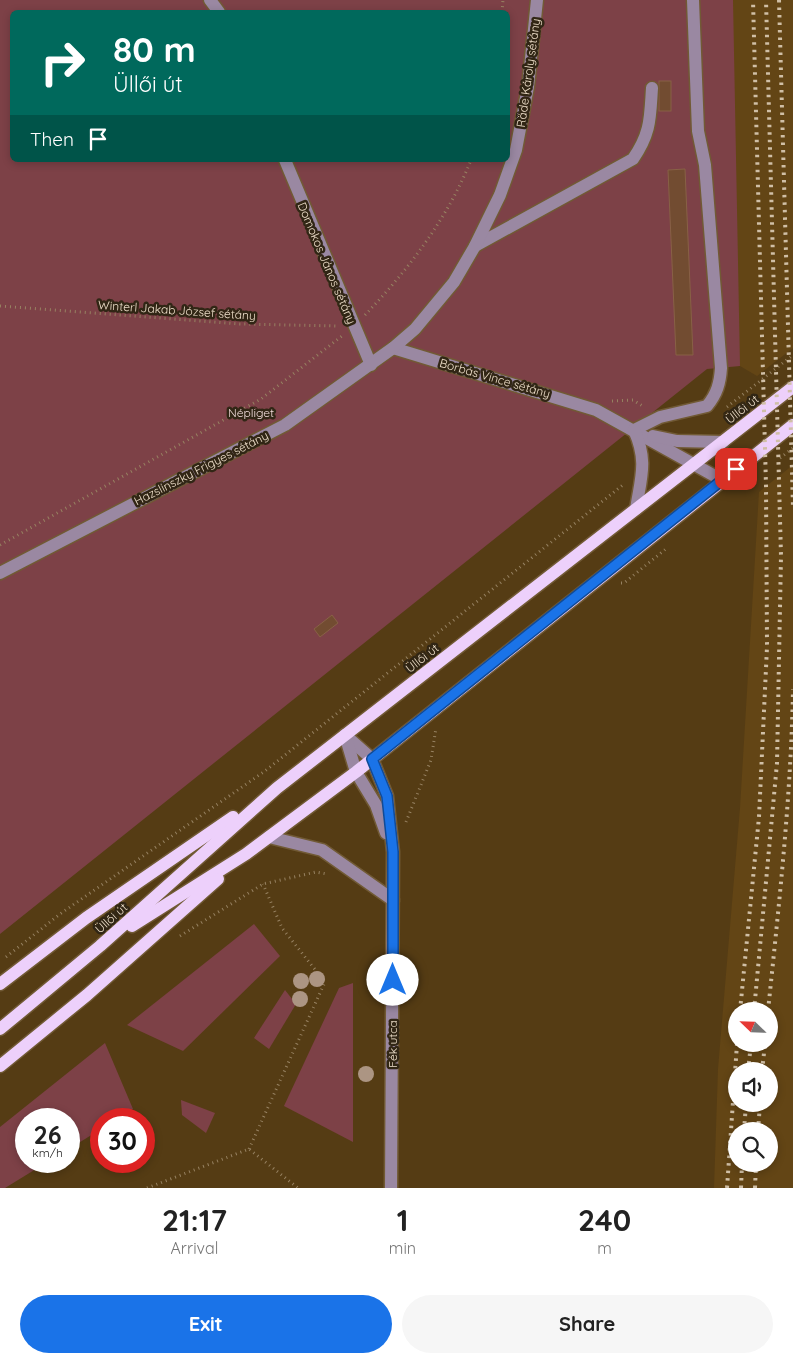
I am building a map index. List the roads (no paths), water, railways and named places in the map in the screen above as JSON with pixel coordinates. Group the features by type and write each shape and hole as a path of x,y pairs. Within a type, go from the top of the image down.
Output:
{"main road":[{"name":"Üllői út","path":"100,946 277,788 793,387"},
{"name":"Üllői út","path":"100,946 246,854 356,772 793,425"},
{"path":"0,984 86,918 277,788"},
{"path":"0,1066 87,995 246,854"},
{"path":"0,1029 100,946"}],"street":[{"name":"Räde Károly sétány","path":"394,348 432,310 454,282 475,246 500,195 516,150 528,87 537,0"},
{"path":"634,430 660,417 707,406 720,383 706,165 698,131 693,0"},
{"path":"475,246 633,159 645,142 650,126 652,88"},
{"name":"Domokos János sétány","path":"286,162 371,365"},
{"name":"Borbás Vince sétány","path":"394,348 596,410 634,430"},
{"name":"Hazslinszky Frigyes sétány","path":"0,573 285,424 394,348"},
{"path":"634,430 677,441 722,442"},
{"path":"634,430 722,480"},
{"path":"634,430 642,448 643,466 636,509"},
{"name":"Fék utca","path":"345,735 372,759 387,796 393,852 391,1188"},
{"name":"Fék utca","path":"345,735 356,772 376,805 393,852"},
{"path":"269,837 322,850 393,900"}],"railway":[{"path":"741,1002 759,817 767,647 766,486 753,0"},
{"path":"755,1002 777,763 781,556 766,0"},
{"path":"779,0 793,508"},
{"path":"769,1002 787,810 793,689"},
{"path":"727,1188 736,1052"},
{"path":"749,1062 750,1052"},
{"path":"763,1062 764,1052"},
{"path":"745,1112 745,1122"},
{"path":"759,1112 759,1122"},
{"path":"741,1188 742,1172"},
{"path":"755,1188 756,1172"}],"park label":[{"name":"Népliget","path":"251,412"}]}
